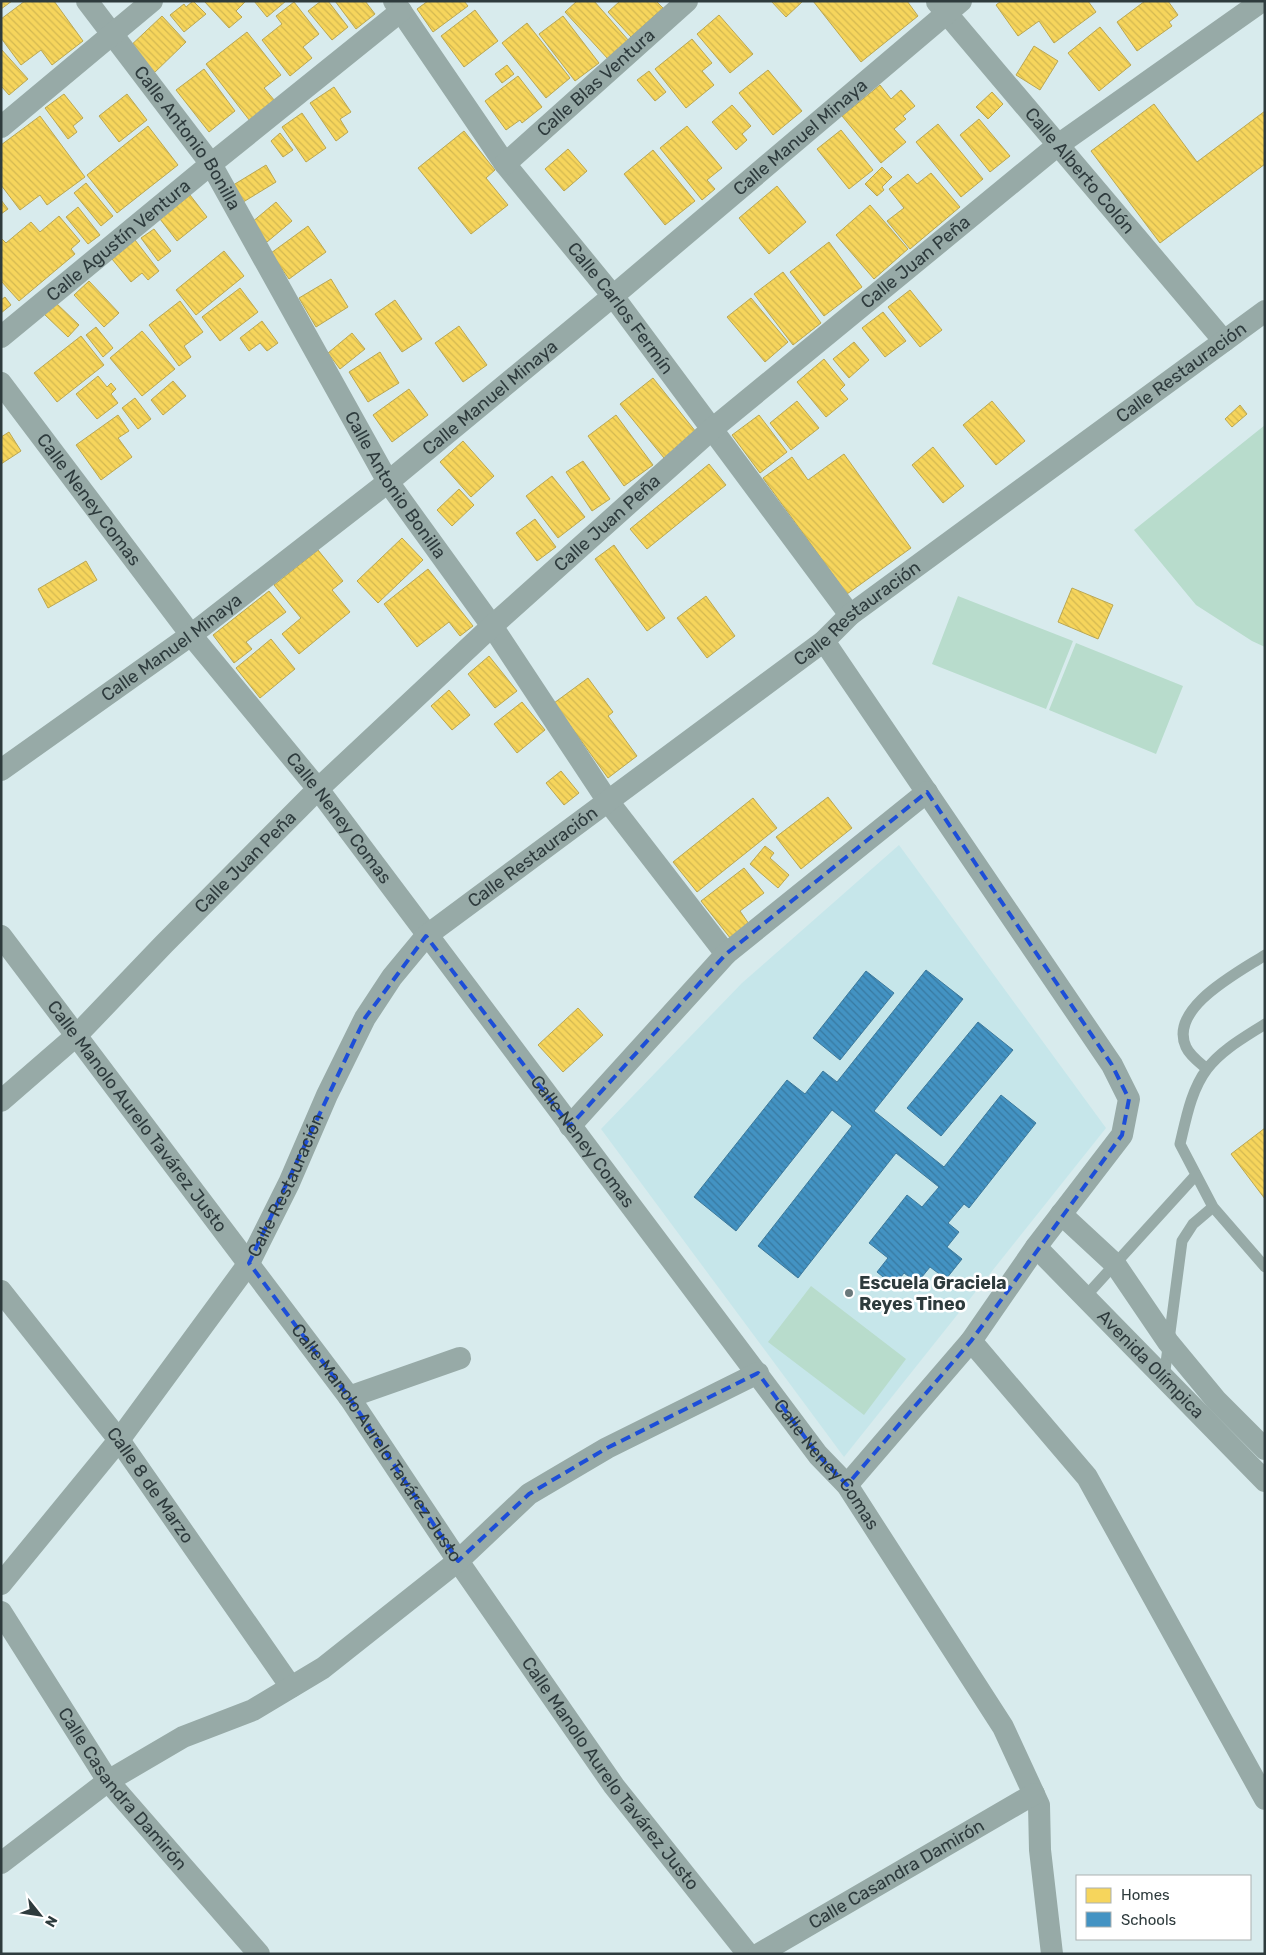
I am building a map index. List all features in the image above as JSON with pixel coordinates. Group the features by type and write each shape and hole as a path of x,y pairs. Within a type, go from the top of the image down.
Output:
{"street":[{"name":"Calle Antonio Bonilla","path":"86,1 211,164 388,482 492,626 607,800 726,954"},
{"path":"1,127 152,1"},
{"name":"Calle Blas Ventura","path":"505,164 688,1"},
{"name":"Calle Juan Peña","path":"1,1101 77,1035 164,944 318,790 492,626 711,430 1058,145 1262,1"},
{"name":"Calle Alberto Colón","path":"947,5 1058,145 1224,341"},
{"name":"Calle Manuel Minaya","path":"1,770 191,635 388,482 613,296 947,5"},
{"name":"Calle Carlos Fermín","path":"397,6 505,164 613,296 850,615"},
{"name":"Calle Agustín Ventura","path":"1,337 211,164 397,6"},
{"name":"Calle Restauración","path":"1,1584 118,1440 249,1263 289,1183 327,1095 365,1018 392,977 426,936 824,641 850,615 1265,311"},
{"name":"Calle Neney Comas","path":"1,383 191,635 318,790 818,1455 847,1485 1003,1728 1039,1805 1040,1850 1052,1954"},
{"path":"824,641 1112,1065 1129,1099 1122,1135 1036,1247 970,1341 847,1485"},
{"path":"570,1126 726,954 927,792"},
{"name":"Calle Manolo Aurelo Tavárez Justo","path":"1,936 349,1397 458,1561 614,1786 748,1954"},
{"path":"1061,1214 1115,1264 1168,1342 1216,1400 1265,1449"},
{"name":"Avenida Olímpica","path":"1036,1247 1265,1481"},
{"name":"Calle 8 de Marzo","path":"1,1291 118,1440 291,1687"},
{"path":"970,1341 1087,1477 1265,1799"},
{"path":"349,1397 460,1358"},
{"path":"1,1863 108,1781 183,1737 253,1710 323,1668 458,1561 529,1494 607,1448 758,1373"},
{"name":"Calle Casandra Damirón","path":"1,1612 108,1781 259,1954"},
{"name":"Calle Casandra Damirón","path":"759,1954 1034,1794"}],"lane":[{"path":"1207,1069 1194,1058 1185,1046 1183,1029 1191,1011 1203,996 1265,955"},
{"path":"1265,1024 1232,1046 1207,1069 1190,1102 1180,1144 1195,1176 1213,1207 1265,1267"},
{"path":"1085,1297 1195,1176"},
{"path":"1164,1378 1182,1241 1193,1224 1213,1207"}],"highlighted area":[{"path":"927,792 1112,1065 1129,1099 1122,1135 971,1341 847,1485 818,1455 758,1373 607,1448 529,1494 458,1561 349,1397 249,1263 365,1018 426,936 570,1126 726,954"}],"shaded area":[{"name":"Escuela Graciela Reyes Tineo","path":"899,845 1106,1128 844,1457 601,1129 742,983"}],"green space":[{"path":"1265,425 1265,647 1252,641 1196,605 1134,530"},
{"path":"958,596 1073,641 1046,709 932,664"},
{"path":"1076,643 1183,686 1156,754 1049,710"},
{"path":"811,1286 906,1359 864,1415 768,1342"}],"building: Homes":[{"path":"1,1 12,1 1,9"},
{"path":"25,1 54,1 83,41 52,65 41,50 21,65 1,38 1,19"},
{"path":"193,1 206,14 184,32 170,15 184,4 186,7"},
{"path":"204,1 246,1 236,11 242,17 229,28"},
{"path":"254,1 286,1 267,17"},
{"path":"321,1 328,1 348,27 332,40 308,11"},
{"path":"335,1 365,1 375,14 356,29"},
{"path":"428,1 464,1 468,6 433,32 417,9"},
{"path":"577,1 594,1 629,41 608,59 565,12"},
{"path":"620,1 656,1 663,8 631,37 608,12"},
{"path":"771,1 803,1 786,17"},
{"path":"813,1 907,1 918,16 861,62"},
{"path":"1001,1 1088,1 1096,12 1054,43 1039,21 1018,36 996,5"},
{"path":"1145,1 1168,1 1178,15 1169,22 1172,26 1137,51 1117,22"},
{"path":"294,2 319,34 303,47 312,58 290,76 262,40 282,24 276,16"},
{"path":"475,10 498,41 464,67 441,36"},
{"path":"719,15 753,54 730,73 697,34"},
{"path":"162,16 186,42 152,75 127,49"},
{"path":"563,16 599,63 575,81 539,34"},
{"path":"527,23 570,78 546,98 502,43"},
{"path":"1100,27 1131,65 1099,91 1068,53"},
{"path":"247,32 281,75 264,88 275,101 250,121 206,64"},
{"path":"692,39 712,63 702,71 714,85 686,108 655,69"},
{"path":"1034,46 1058,61 1040,90 1016,75"},
{"path":"1,49 28,79 9,95 1,86"},
{"path":"507,65 514,74 502,83 495,74"},
{"path":"204,69 235,111 209,132 176,90"},
{"path":"768,70 802,111 773,135 739,93"},
{"path":"649,71 666,92 655,101 637,80"},
{"path":"518,76 542,107 522,123 520,120 506,130 485,101"},
{"path":"880,85 891,99 901,90 915,106 903,116 906,119 894,129 906,142 881,163 842,116"},
{"path":"334,87 351,112 340,119 348,132 336,141 310,103"},
{"path":"992,92 1003,104 988,119 976,107"},
{"path":"64,94 83,118 73,126 77,132 68,139 45,108"},
{"path":"127,94 147,120 119,142 99,116"},
{"path":"1154,104 1197,162 1265,111 1265,164 1160,243 1091,151"},
{"path":"732,105 751,126 742,134 747,140 736,150 712,122"},
{"path":"302,113 326,148 306,162 282,127"},
{"path":"40,116 85,177 47,205 40,195 20,210 1,185 1,145"},
{"path":"979,119 1010,156 990,172 960,135"},
{"path":"938,124 983,179 961,197 916,142"},
{"path":"148,126 178,165 117,213 87,175"},
{"path":"687,126 722,168 707,180 715,189 702,200 660,148"},
{"path":"841,130 873,170 849,189 817,149"},
{"path":"464,131 495,170 486,178 508,205 471,234 418,168"},
{"path":"280,133 293,150 283,157 271,141"},
{"path":"568,149 587,171 564,191 545,169"},
{"path":"653,150 695,201 665,225 624,174"},
{"path":"266,165 276,182 240,204 230,187"},
{"path":"882,167 892,177 882,187 884,190 877,196 865,184"},
{"path":"931,173 960,207 910,249 887,221 904,208 889,189 908,174 917,184"},
{"path":"86,183 113,216 101,226 74,193"},
{"path":"777,186 806,222 769,254 739,218"},
{"path":"190,195 207,217 177,241 160,219"},
{"path":"1,200 8,209 1,214"},
{"path":"276,202 292,221 267,242 251,223"},
{"path":"870,205 908,249 874,279 836,235"},
{"path":"78,207 100,235 88,244 66,217"},
{"path":"59,216 80,241 71,249 75,254 19,301 1,281 1,238 6,243 31,222 40,232"},
{"path":"308,226 326,252 289,279 271,253"},
{"path":"154,229 171,251 158,261 141,238"},
{"path":"135,240 159,271 148,280 142,273 131,282 112,259"},
{"path":"829,242 862,287 824,316 790,272"},
{"path":"224,251 244,276 196,315 176,290"},
{"path":"783,272 821,323 793,345 754,294"},
{"path":"331,279 348,307 316,327 299,298"},
{"path":"89,281 119,313 104,327 74,295"},
{"path":"240,288 258,312 220,341 202,317"},
{"path":"910,290 942,330 920,347 888,307"},
{"path":"5,297 11,305 1,313 1,300"},
{"path":"751,298 788,342 765,362 727,317"},
{"path":"395,300 422,339 402,352 375,314"},
{"path":"180,301 203,332 184,346 191,357 179,366 149,325"},
{"path":"55,302 79,325 68,337 44,314"},
{"path":"883,312 906,341 885,357 862,328"},
{"path":"262,321 278,343 267,351 260,343 249,351 240,338"},
{"path":"459,326 487,365 463,382 435,343"},
{"path":"96,327 113,348 103,357 86,335"},
{"path":"142,331 175,369 142,396 110,358"},
{"path":"352,333 365,349 340,369 328,353"},
{"path":"81,336 104,365 57,402 34,373"},
{"path":"854,342 869,360 849,378 833,359"},
{"path":"380,352 399,383 368,402 349,372"},
{"path":"824,359 845,385 840,390 848,399 826,417 797,382"},
{"path":"98,376 107,387 111,383 116,389 111,394 118,403 97,419 76,394"},
{"path":"653,378 696,432 664,458 620,404"},
{"path":"173,381 186,396 163,415 151,400"},
{"path":"409,389 428,415 392,442 373,415"},
{"path":"135,398 151,419 138,429 122,408"},
{"path":"797,401 819,428 791,450 770,423"},
{"path":"992,401 1025,441 996,465 963,425"},
{"path":"1240,405 1247,414 1232,427 1225,419"},
{"path":"118,415 129,431 118,438 132,457 101,480 76,445"},
{"path":"616,415 653,465 624,486 588,436"},
{"path":"759,415 787,452 760,473 732,435"},
{"path":"9,432 21,451 1,464 1,437"},
{"path":"463,441 494,476 471,497 440,462"},
{"path":"933,447 964,486 943,503 912,465"},
{"path":"844,454 911,548 847,594 763,478 792,457 808,480"},
{"path":"583,461 610,499 592,511 566,472"},
{"path":"709,464 726,485 647,549 630,529"},
{"path":"552,476 585,517 558,538 526,496"},
{"path":"459,489 474,505 452,526 437,510"},
{"path":"535,519 556,547 537,561 516,533"},
{"path":"402,538 423,560 378,603 357,581"},
{"path":"614,545 665,618 647,631 595,559"},
{"path":"318,550 343,581 332,590 350,612 299,654 282,634 301,618 274,585"},
{"path":"86,561 97,580 48,608 38,589"},
{"path":"428,569 473,626 460,636 449,622 417,647 384,604"},
{"path":"1072,588 1113,605 1098,639 1058,622"},
{"path":"269,591 286,612 246,642 252,649 234,663 213,635"},
{"path":"706,596 735,636 707,658 677,618"},
{"path":"271,639 295,669 260,698 236,668"},
{"path":"489,656 517,691 495,708 468,674"},
{"path":"588,678 613,712 608,716 637,756 608,778 554,703"},
{"path":"449,690 470,715 452,730 431,706"},
{"path":"522,702 545,730 517,753 494,724"},
{"path":"561,771 579,793 564,805 546,783"},
{"path":"828,797 852,828 801,869 776,837"},
{"path":"753,798 777,828 697,892 673,862"},
{"path":"765,846 774,853 770,858 789,875 778,888 750,864"},
{"path":"744,868 764,893 740,911 749,924 731,939 701,901"},
{"path":"578,1008 603,1035 563,1072 538,1045"},
{"path":"1265,1128 1265,1199 1231,1154"}],"building: Schools":[{"path":"926,970 963,999 874,1111 944,1167 1001,1095 1036,1123 969,1208 964,1204 948,1223 959,1232 947,1247 962,1259 946,1279 930,1267 917,1283 904,1273 894,1286 877,1272 888,1258 869,1243 907,1195 922,1207 939,1187 896,1153 798,1278 758,1246 852,1126 832,1110 736,1231 694,1197 787,1080 805,1094 823,1071 837,1082"},
{"path":"866,971 894,993 840,1060 813,1038"},
{"path":"978,1022 1013,1050 941,1136 907,1108"}],"place":[{"name":"Escuela Graciela Reyes Tineo","path":"849,1293"}]}
